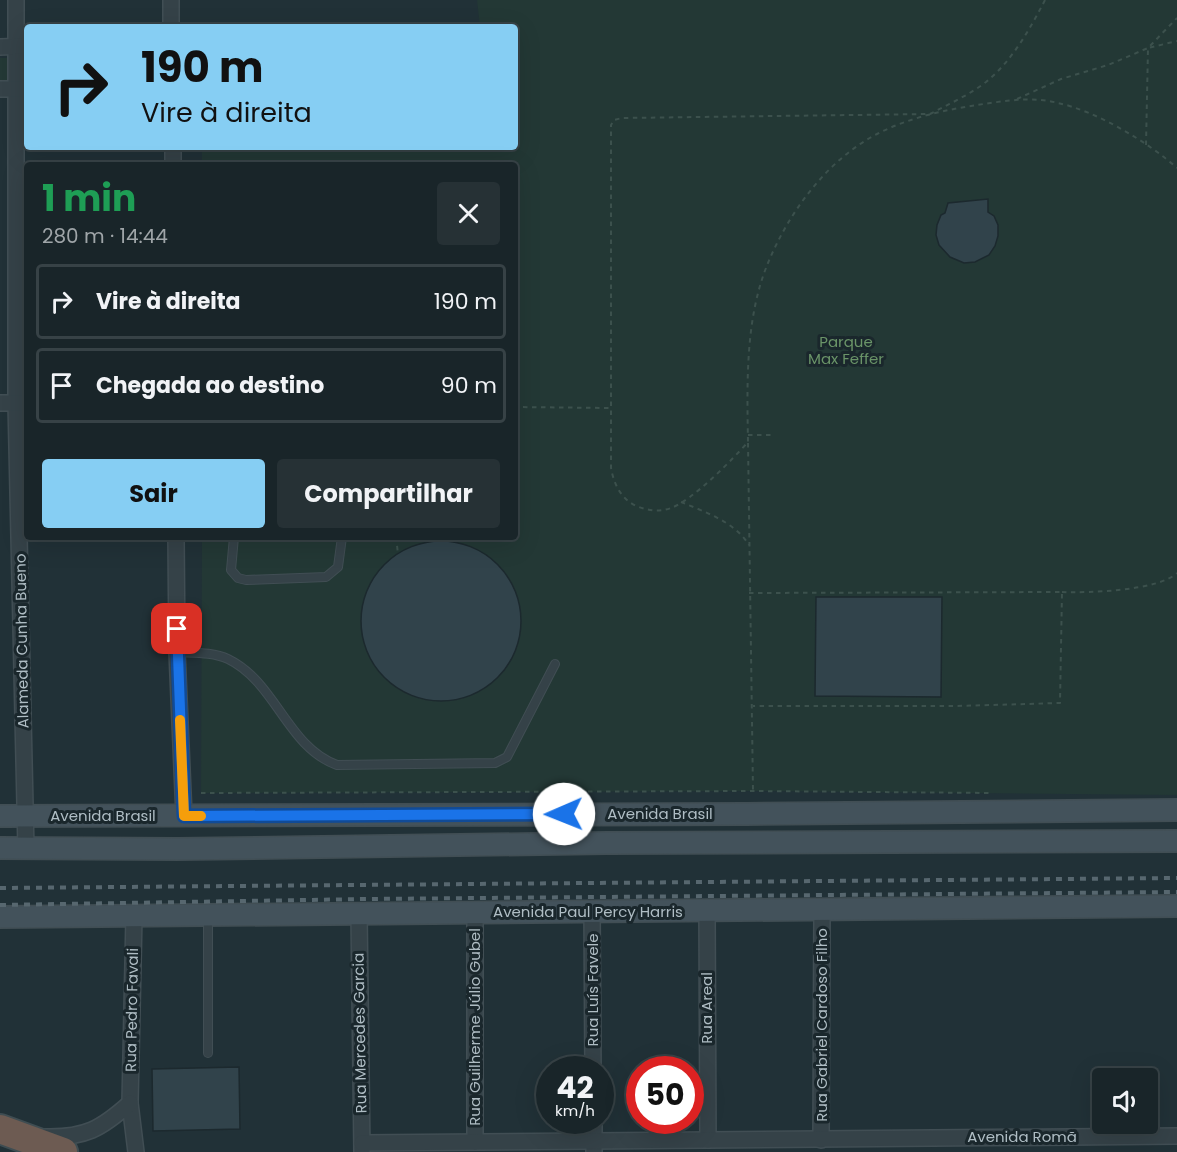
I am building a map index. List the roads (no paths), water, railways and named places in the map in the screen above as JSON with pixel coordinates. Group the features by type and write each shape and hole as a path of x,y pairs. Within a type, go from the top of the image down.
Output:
{"highway":[{"path":"11,1132 63,1152"}],"main road":[{"name":"Avenida Brasil","path":"0,816 1177,810"},
{"path":"1125,811 1128,827 1137,840"},
{"path":"607,843 619,837 624,828 622,822 611,813"},
{"path":"645,843 636,835 634,824 642,816 652,813"},
{"path":"125,848 139,838 178,834 183,831 184,816"},
{"name":"Avenida Brasil","path":"0,848 26,850 607,843 1177,841"},
{"name":"Avenida Paul Percy Harris","path":"0,917 1177,906"}],"street":[{"name":"Alameda Cunha Bueno","path":"16,0 22,46 24,817 26,850"},
{"path":"171,0 171,24"},
{"path":"0,46 22,46"},
{"path":"0,89 22,89"},
{"path":"0,403 22,403"},
{"path":"176,540 177,652 184,816"},
{"name":"Rua Gabriel Cardoso Filho","path":"821,1140 822,910"},
{"name":"Rua Luís Favele","path":"592,911 593,1056"},
{"name":"Rua Areal","path":"707,911 708,1140"},
{"name":"Rua Guilherme Júlio Gubel","path":"475,912 476,1142"},
{"name":"Rua Mercedes Garcia","path":"358,914 362,1147"},
{"name":"Rua Pedro Favali","path":"134,916 130,1103 136,1152"},
{"path":"11,1132 65,1138 85,1134 103,1126 130,1103"},
{"name":"Avenida Romã","path":"362,1147 476,1142 594,1146 708,1140 780,1146 821,1140 967,1145 1177,1136"}],"lane":[{"path":"234,540 231,570 238,578 246,580 326,577 338,567 342,540"},
{"path":"177,652 228,658 260,682 296,732 322,759 337,765 495,764 507,757 555,664"},
{"path":"208,916 208,1053"}],"railway":[{"path":"0,888 1177,878"},
{"path":"0,905 366,899 1177,892"}],"park label":[{"name":"Parque Max Feffer","path":"846,350"}]}
